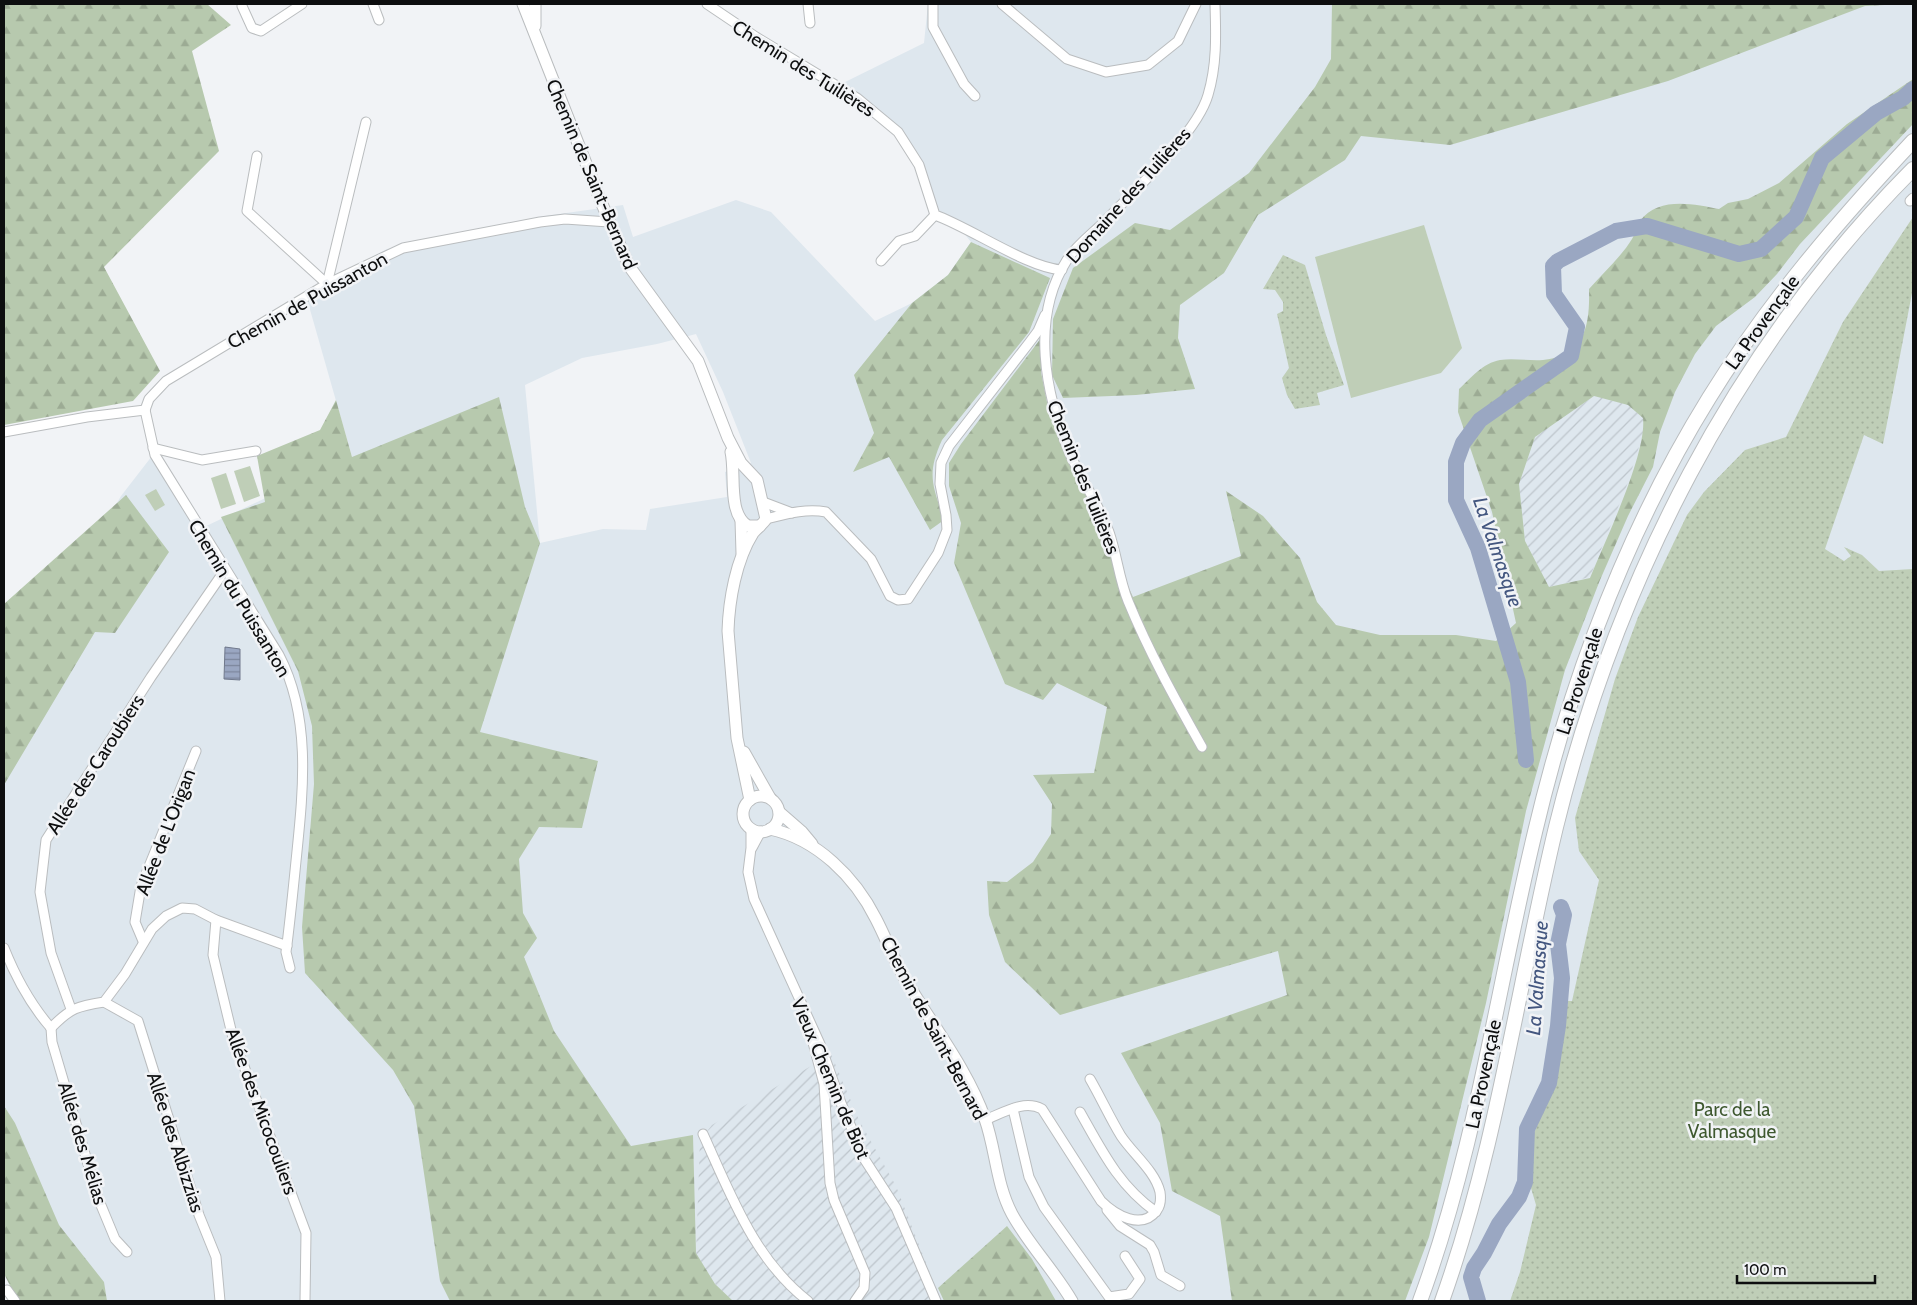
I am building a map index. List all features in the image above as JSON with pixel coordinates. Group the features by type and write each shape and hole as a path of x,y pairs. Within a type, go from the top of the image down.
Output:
{"highway":[{"name":"La Provençale","path":"1420,1301 1450,1210 1467,1149 1532,844 1550,770 1585,658 1621,567 1680,447 1736,356 1819,246 1913,141"},
{"name":"La Provençale","path":"1442,1301 1469,1220 1486,1152 1543,886 1571,770 1589,706 1621,619 1674,503 1740,388 1792,312 1834,258 1913,170"}],"main road":[{"name":"Chemin de Saint-Bernard","path":"523,4 609,222 636,278 682,336 698,361 728,438 741,463 757,480 763,502 763,522"},
{"name":"Chemin de Saint-Bernard","path":"535,4 536,36"},
{"name":"Chemin de Saint-Bernard","path":"728,438 734,464 732,490 741,520"},
{"path":"733,480 741,473 750,473"},
{"path":"741,520 748,526 763,522"},
{"path":"741,520 742,555 729,615 728,631 737,738 750,800"},
{"path":"742,555 754,532 763,522"},
{"path":"737,738 752,771 776,804 779,812 777,821 761,829 743,814 744,809 750,800 760,796 770,798"},
{"name":"Chemin de Saint-Bernard","path":"779,812 802,832 815,848 846,875 865,899 905,980 951,1051 985,1120 1001,1184 1012,1214 1072,1301"},
{"name":"Chemin de Saint-Bernard","path":"761,829 785,832 815,848"}],"street":[{"path":"242,6 252,28 261,31 302,4"},
{"path":"373,4 379,20"},
{"name":"Chemin des Tuilières","path":"707,4 756,37 857,98 898,132 919,165 935,215"},
{"path":"808,4 810,23"},
{"path":"933,4 933,28 964,84 975,96"},
{"path":"1002,4 1067,59 1106,72 1148,65 1178,41 1196,4"},
{"name":"Domaine des Tuilières","path":"1062,270 1072,254 1162,162 1190,128 1208,97 1217,48 1215,4"},
{"path":"257,156 247,211 327,284 366,122"},
{"path":"881,261 899,240 915,236 935,215 955,222 1028,260 1047,268 1062,270"},
{"name":"Chemin de Puissanton","path":"145,410 149,399 166,381 327,284 403,248 540,222 565,219 609,222"},
{"name":"Chemin des Tuilières","path":"1062,270 1048,305 1045,346 1046,380 1070,453 1101,511 1110,534 1127,599 1157,666 1202,747"},
{"path":"763,522 792,513 816,510 826,512 871,559 890,596 898,600 908,599 938,553 947,530 940,484 941,463 948,446 1038,331 1048,305"},
{"path":"4,432 87,417 145,410"},
{"name":"Chemin du Puissanton","path":"145,410 152,448 174,488 287,671 294,692 302,734 302,782 287,946 290,968"},
{"path":"152,448 202,460 256,451"},
{"path":"763,502 792,513"},
{"name":"Allée des Caroubiers","path":"71,1009 51,953 40,892 46,840 150,677 225,570"},
{"name":"Allée de L'Origan","path":"144,941 135,922 141,886 196,751"},
{"name":"Vieux Chemin de Biot","path":"761,829 751,848 748,864 751,889 820,1044 841,1103 865,1160 896,1208 936,1301"},
{"path":"4,948 16,977 35,1010 51,1028 76,1006 104,1002 125,974 152,929 166,916 182,908 195,908 216,920 287,946"},
{"name":"Allée des Micocouliers","path":"216,920 213,954 232,1034 306,1233 306,1301"},
{"name":"Allée des Albizzias","path":"104,1002 138,1021 200,1215 216,1257 220,1301"},
{"path":"806,1016 824,1084 830,1183 834,1200 865,1273 864,1288 855,1301"},
{"name":"Allée des Mélias","path":"51,1028 52,1042 98,1198 115,1239 127,1252"},
{"path":"1090,1079 1122,1136 1157,1184 1161,1201 1156,1212 1148,1218 1137,1221 1117,1214 1101,1201"},
{"path":"985,1120 1026,1104 1035,1105 1042,1109 1116,1223 1150,1245 1161,1275 1180,1286"},
{"path":"1013,1109 1029,1177 1044,1207 1109,1297 1129,1294 1140,1279 1125,1256"},
{"path":"1080,1112 1115,1174 1143,1203 1156,1212"},
{"path":"703,1134 741,1217 759,1249 783,1279 808,1301"},
{"path":"7,1290 15,1301"}],"shaded area":[{"path":"928,4 1913,4 1913,1301 40,1301 4,1236 4,654 104,525 121,496 152,456 202,528 352,457 305,292 387,249 545,216 623,205 633,237 736,200 771,212 875,321 912,303 948,275 971,242 955,222 935,215 924,176 898,132 837,86 924,43","holes":["696,334 723,392 751,463 725,472 727,497 650,509 646,530 603,529 540,543 525,385 582,358 657,344"]},
{"path":"1594,396 1629,405 1643,418 1644,431 1627,485 1590,577 1549,587 1525,541 1519,484 1535,437"},
{"path":"831,1054 859,1120 896,1186 941,1301 733,1301 715,1284 696,1253 700,1140 712,1125"}],"green space":[{"path":"4,4 207,4 231,25 192,51 219,151 104,267 160,371 133,401 4,425"},
{"path":"1332,4 1904,4 1865,6 1668,81 1450,145 1361,136 1345,160 1258,215 1224,273 1180,305 1178,338 1195,389 1136,395 1063,398 1052,375 1053,319 1073,268 1135,223 1170,230 1249,173 1315,87 1331,59"},
{"path":"1913,79 1913,124 1800,244 1777,274 1755,297 1716,326 1695,354 1675,392 1660,432 1653,467 1628,516 1600,580 1565,670 1526,811 1486,1003 1429,1237 1405,1301 1232,1301 1220,1216 1172,1191 1160,1123 1121,1053 1287,995 1278,951 1060,1015 1005,962 989,915 987,881 1007,882 1033,862 1051,834 1052,804 1033,775 1094,773 1107,707 1057,683 1043,700 1005,684 954,563 961,523 949,486 949,463 961,444 1041,338 1041,372 1047,402 1073,467 1133,597 1241,556 1226,491 1263,516 1300,558 1317,602 1336,625 1380,635 1456,635 1496,641 1516,623 1492,512 1458,412 1459,389 1488,364 1505,359 1543,360 1557,357 1568,352 1576,345 1586,326 1589,289 1623,252 1632,239 1640,221 1648,213 1656,208 1677,204 1699,205 1719,209 1728,203 1748,199 1779,183 1847,124","holes":["1594,396 1628,405 1643,418 1639,453 1624,498 1590,578 1549,587 1525,541 1519,484 1535,437"]},
{"name":"Parc de la Valmasque","path":"1913,217 1913,288 1883,444 1864,435 1825,549 1844,561 1851,556 1844,547 1862,555 1879,571 1913,569 1913,1301 1510,1301 1520,1272 1536,1205 1531,1188 1532,1138 1554,1084 1568,1001 1572,1001 1599,880 1579,851 1575,818 1615,679 1638,617 1687,515 1704,492 1745,450 1786,437 1843,322"},
{"path":"1424,225 1462,348 1441,373 1351,398 1315,257"},
{"path":"971,242 1050,278 1029,332 942,440 934,462 933,480 944,520 930,530 889,457 853,472 874,433 854,375 912,303 948,275"},
{"path":"1283,255 1305,265 1326,335 1344,385 1317,393 1320,405 1295,409 1287,395 1282,378 1289,368 1277,314 1283,311 1283,302 1275,290 1263,289"},
{"path":"499,397 525,507 540,543 480,732 598,761 582,828 539,827 519,859 523,913 537,938 524,957 554,1031 631,1146 693,1135 696,1253 715,1284 733,1301 450,1301 440,1281 414,1106 393,1070 305,973 302,927 314,784 312,726 298,671 221,517 265,502 257,456 320,430 336,400 352,457"},
{"path":"250,466 260,496 244,502 234,471"},
{"path":"226,473 236,504 221,509 211,478"},
{"path":"156,489 165,505 155,511 145,495"},
{"path":"126,495 169,552 115,633 95,632 4,785 4,604"},
{"path":"4,1106 15,1123 59,1225 104,1282 107,1301 18,1301 4,1274"},
{"path":"1007,1226 1032,1259 1056,1301 944,1301 938,1288"}],"water":[{"path":"225,647 240,649 240,680 224,679"}],"waterway":[{"name":"La Valmasque","path":"1526,760 1518,682 1478,548 1456,500 1456,462 1463,443 1480,420 1571,356 1577,327 1554,294 1553,266 1558,261 1616,231 1647,226 1739,254 1761,249 1796,217 1822,158 1876,113 1903,98 1913,89"},
{"name":"La Valmasque","path":"1478,1301 1471,1277 1474,1268 1499,1224 1519,1197 1525,1182 1527,1129 1549,1083 1558,1026 1562,978 1558,944 1564,915 1561,907"}]}
